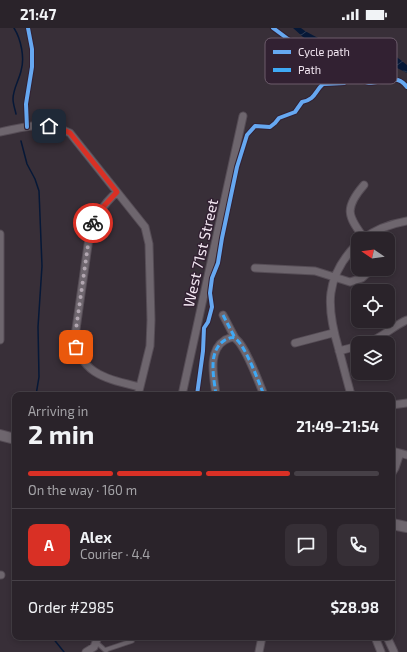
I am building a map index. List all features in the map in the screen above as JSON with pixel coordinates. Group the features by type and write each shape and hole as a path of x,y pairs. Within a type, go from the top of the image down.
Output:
{"street":[{"name":"West 71st Street","path":"183,392 243,116"},
{"path":"0,132 39,125 55,127 70,133 145,227 149,244 151,334 150,346 139,392"},
{"path":"359,232 353,222 350,213 351,202 364,185"},
{"path":"117,192 102,208 95,219 91,232 75,342 81,358 93,371 111,380 140,387"},
{"path":"376,232 384,227 407,222"},
{"path":"0,234 0,340"},
{"path":"349,392 331,320 330,304 335,278 345,257 351,251"},
{"path":"255,268 315,271 350,282 356,281 364,276"},
{"path":"222,315 246,354 263,392"},
{"path":"382,336 397,325 407,320"},
{"path":"295,343 334,333"},
{"path":"216,392 214,360 217,347 230,338 235,338"},
{"path":"339,351 351,348"},
{"path":"395,405 407,403"},
{"path":"0,435 12,438"},
{"path":"395,468 403,454"},
{"path":"395,525 407,527"},
{"path":"86,652 94,647 97,640"},
{"path":"259,652 261,640"},
{"path":"376,640 381,652"},
{"path":"388,640 394,652"}],"lane":[{"path":"97,640 106,651 132,640"}],"water":[{"path":"293,28 301,28 318,38 305,38"},
{"path":"397,58 407,65 407,73 397,68"}],"waterway":[{"path":"14,28 20,43 23,60 13,95 13,103 16,114"},
{"path":"21,141 27,164 35,179 39,191 42,266 38,327 39,377 36,392"},
{"path":"54,640 64,652"}],"marked path":[{"path":"223,315 235,338"},
{"path":"216,392 213,365 216,351 219,345 232,337 235,338 244,349 263,392"}],"cycle path":[{"path":"27,127 26,104 32,67 32,49 28,28"},
{"path":"273,28 287,38"},
{"path":"397,80 407,87"},
{"path":"197,392 203,351 204,328 208,322 212,307 210,293 212,278 218,263 237,167 247,135 255,126 270,127 279,118 295,112 302,102 310,99 323,84"}],"way so far":[{"path":"76,347 75,336 89,238 93,223"}],"route":[{"path":"49,126 60,128 70,133 117,192 102,208 93,223"}]}
